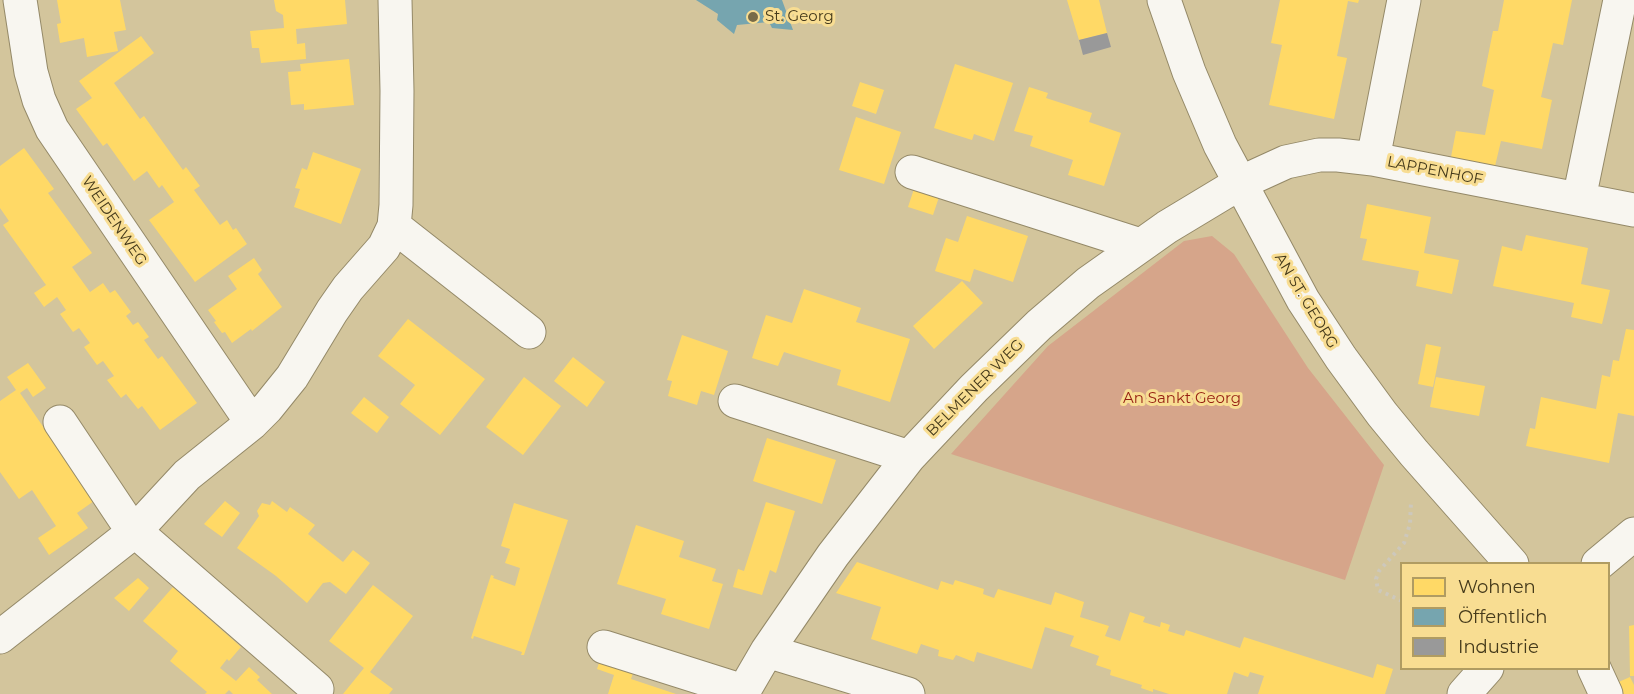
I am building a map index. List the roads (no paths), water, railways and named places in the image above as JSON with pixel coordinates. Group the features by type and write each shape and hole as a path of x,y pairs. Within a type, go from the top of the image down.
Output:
{"street":[{"name":"WEIDENWEG","path":"20,0 31,72 39,100 52,129 252,423"},
{"path":"0,637 135,531 187,475 252,423 267,408 292,377 348,288 384,247 394,226 397,91 395,0"},
{"name":"AN ST. GEORG","path":"1164,0 1204,109 1286,270 1320,328 1359,385 1414,453 1510,562"},
{"path":"1373,159 1404,0"},
{"path":"1579,198 1620,0"},
{"name":"LAPPENHOF","path":"1240,183 1278,165 1300,158 1338,155 1373,159 1634,210"},
{"path":"912,172 1140,245"},
{"name":"BELMENER WEG","path":"604,647 742,692 766,651 833,555 909,457 974,388 1039,325 1088,283 1194,209 1240,183"},
{"path":"394,226 529,332"},
{"path":"735,401 909,457"},
{"path":"60,422 123,518 135,531 317,689"},
{"path":"1600,562 1634,534"},
{"path":"766,651 908,694"},
{"path":"1464,694 1485,670"},
{"path":"1594,670 1606,694"}],"place":[{"name":"St. Georg","path":"753,17"}],"park label":[{"name":"An Sankt Georg","path":"1182,399"}]}
